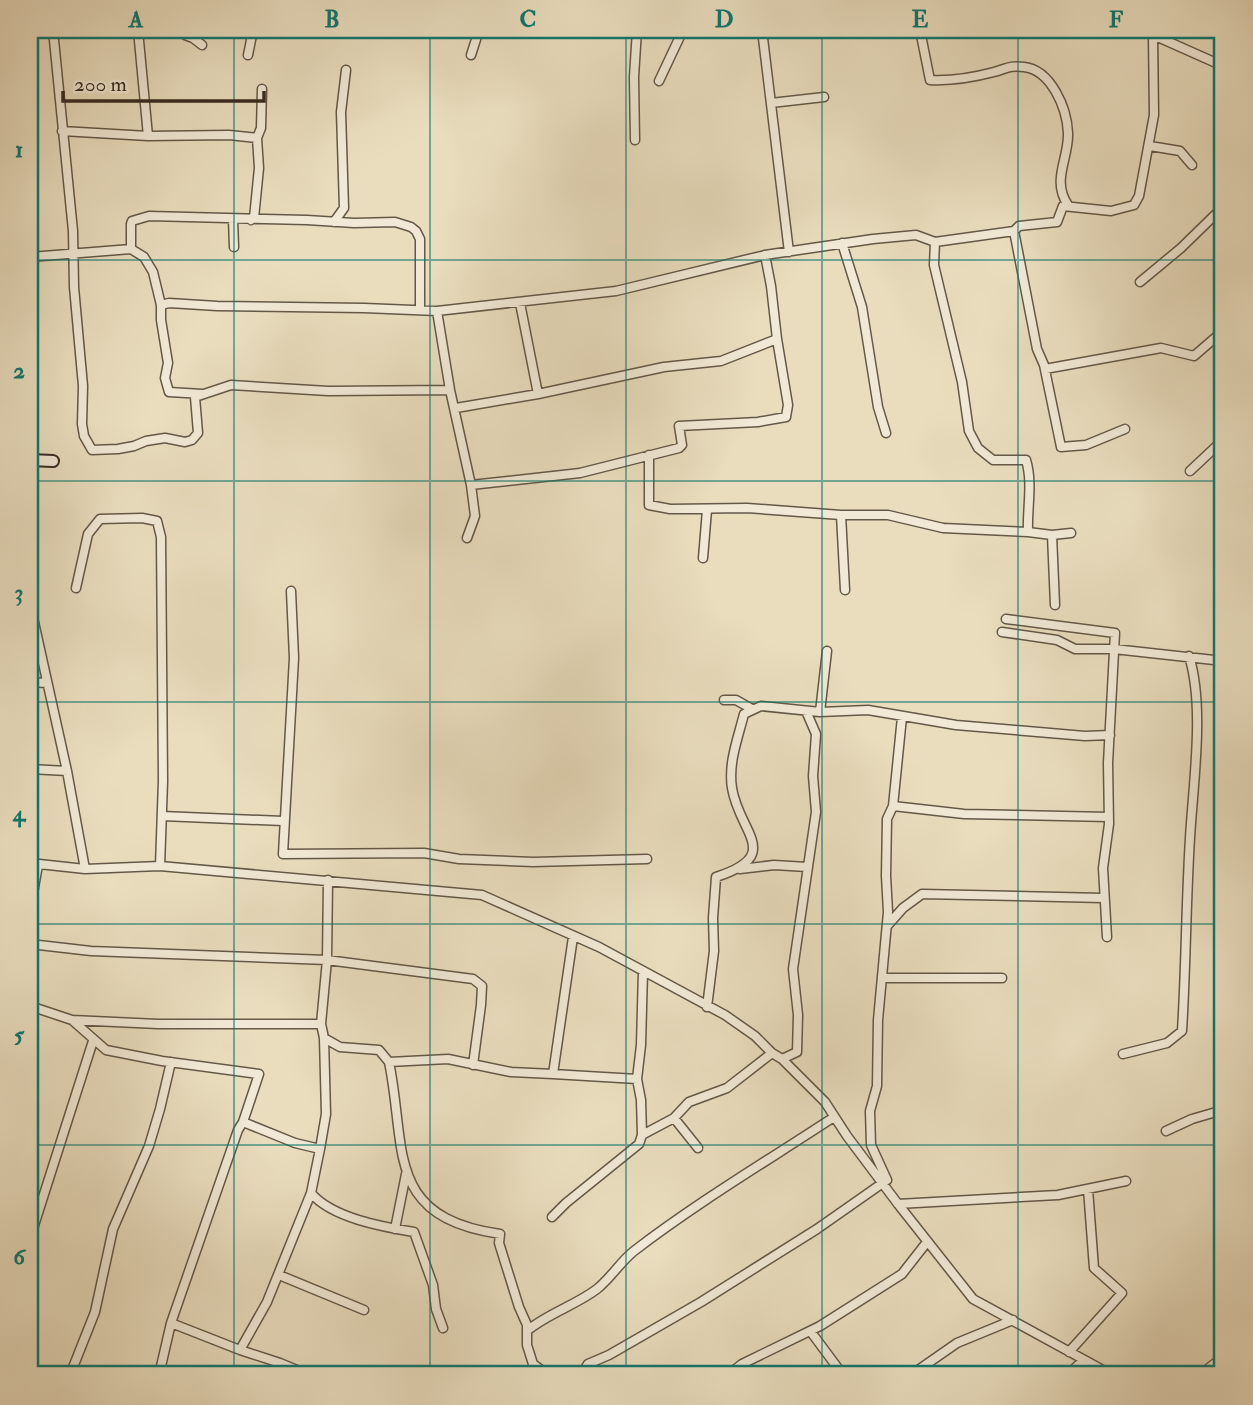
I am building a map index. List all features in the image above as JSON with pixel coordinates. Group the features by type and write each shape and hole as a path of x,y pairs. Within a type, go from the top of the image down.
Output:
{"street":[{"path":"53,30 73,231 84,436 92,450 118,449 165,438 185,442 192,440 198,433 194,400 202,394"},
{"path":"138,30 148,136"},
{"path":"187,30 185,35 202,45"},
{"path":"247,55 253,30"},
{"path":"471,55 479,30"},
{"path":"635,140 636,30"},
{"path":"659,81 683,30"},
{"path":"762,30 789,252"},
{"path":"920,30 930,80 996,72 1005,66 1039,71 1052,82 1066,120 1068,135 1060,170 1060,186 1068,205"},
{"path":"1142,30 1223,66"},
{"path":"160,305 169,303 297,309 437,311 520,303 616,291 765,255 842,243 916,235 936,242 1014,231 1020,226 1057,222 1063,206 1068,205 1111,211 1134,205 1139,195 1150,146 1154,115 1153,35"},
{"path":"334,222 344,208 341,112 346,70"},
{"path":"251,220 254,218 259,168 257,138 261,128 262,89"},
{"path":"771,103 824,97"},
{"path":"62,131 257,138"},
{"path":"1150,146 1180,151 1192,165"},
{"path":"1140,282 1181,248 1223,207"},
{"path":"131,249 132,221 149,216 395,222 416,231 420,239 420,309"},
{"path":"233,219 234,247"},
{"path":"1014,231 1037,349 1045,369 1061,447 1086,445 1125,429"},
{"path":"936,242 934,265 961,382 969,431 978,448 993,460 1026,460 1031,474 1027,506 1028,532"},
{"path":"842,243 862,307 878,408 886,433"},
{"path":"30,257 131,249 150,264 160,305 168,363 165,377 169,392 202,394 232,385 328,391 450,390"},
{"path":"471,485 580,473 681,447 679,426 758,422 786,417 788,405 765,255"},
{"path":"520,303 538,394"},
{"path":"437,311 450,390 471,485 475,516 467,538"},
{"path":"1045,369 1161,348 1194,356 1223,331"},
{"path":"456,408 538,394 664,367 721,361 777,339"},
{"path":"1190,471 1223,440"},
{"path":"649,455 649,505 670,509 747,508 841,515 888,515 943,528 1052,535 1071,533"},
{"path":"30,460 53,461"},
{"path":"703,558 707,510"},
{"path":"841,515 845,590"},
{"path":"76,588 88,534 100,519 142,518 157,521 161,537 160,866"},
{"path":"1052,535 1055,605"},
{"path":"291,590 293,658 282,854 424,853 459,859 533,862 647,859"},
{"path":"30,604 67,771 85,869"},
{"path":"1006,619 1115,633 1109,817 1103,868 1107,937"},
{"path":"1002,632 1057,640 1075,649 1114,649 1223,661"},
{"path":"820,712 827,652"},
{"path":"1123,1054 1167,1043 1182,1031 1186,968 1185,917 1195,764 1195,676 1189,656"},
{"path":"30,682 47,683"},
{"path":"724,699 736,700 752,709"},
{"path":"740,869 752,855 753,839 740,816 732,789 732,763 744,714 752,709 761,706 820,712 868,710 956,726 1085,736 1110,735"},
{"path":"782,1059 797,1052 798,1015 793,969 816,812 813,776 816,734 806,711"},
{"path":"581,1375 588,1364 609,1355 701,1302 817,1229 887,1180 871,1145 870,1111 877,1086 887,926 887,819 893,806 902,717"},
{"path":"30,769 67,771"},
{"path":"893,806 964,814 1109,817"},
{"path":"162,816 284,821"},
{"path":"30,910 34,864 85,869 160,866 482,895 599,947 725,1015 755,1036 825,1101 898,1204 973,1299 1112,1375"},
{"path":"707,1007 714,951 716,877 740,869 774,865 807,867"},
{"path":"240,1350 279,1275 311,1193 320,1149 326,1114 324,1038 321,1024 327,960 328,880"},
{"path":"887,926 922,894 1104,898"},
{"path":"552,1074 573,937"},
{"path":"30,944 91,950 327,960 473,979 482,986 473,1065"},
{"path":"552,1217 566,1202 639,1144 642,1135 641,1100 637,1079 641,1045 643,971"},
{"path":"882,978 1002,978"},
{"path":"30,1006 72,1020 158,1024 321,1024"},
{"path":"72,1020 106,1050 259,1074 171,1322 159,1375"},
{"path":"324,1038 340,1048 379,1050 389,1062 396,1123 406,1174 431,1207 445,1217 473,1230 500,1234 499,1243 528,1330 531,1372 548,1375"},
{"path":"30,1238 93,1041"},
{"path":"642,1135 674,1118 689,1102 727,1088 772,1053"},
{"path":"389,1062 448,1059 511,1072 637,1079"},
{"path":"70,1375 95,1312 113,1229 149,1146 171,1062"},
{"path":"1166,1131 1192,1119 1223,1110"},
{"path":"528,1330 598,1288 631,1254 679,1217 834,1116"},
{"path":"674,1118 698,1148"},
{"path":"243,1122 295,1143 320,1149"},
{"path":"853,1142 871,1145"},
{"path":"395,1229 406,1174"},
{"path":"898,1204 1058,1195 1126,1181"},
{"path":"1069,1352 1122,1293 1094,1268 1088,1189"},
{"path":"311,1193 320,1204"},
{"path":"307,1203 320,1204 375,1225 414,1232 433,1285 436,1309 443,1328"},
{"path":"728,1375 742,1364 811,1332 902,1274 927,1242"},
{"path":"279,1275 364,1310"},
{"path":"911,1375 957,1343 1013,1320"},
{"path":"171,1322 309,1375"},
{"path":"811,1332 844,1375"},
{"path":"1200,1375 1223,1357"},
{"path":"1067,1375 1084,1360"}]}
